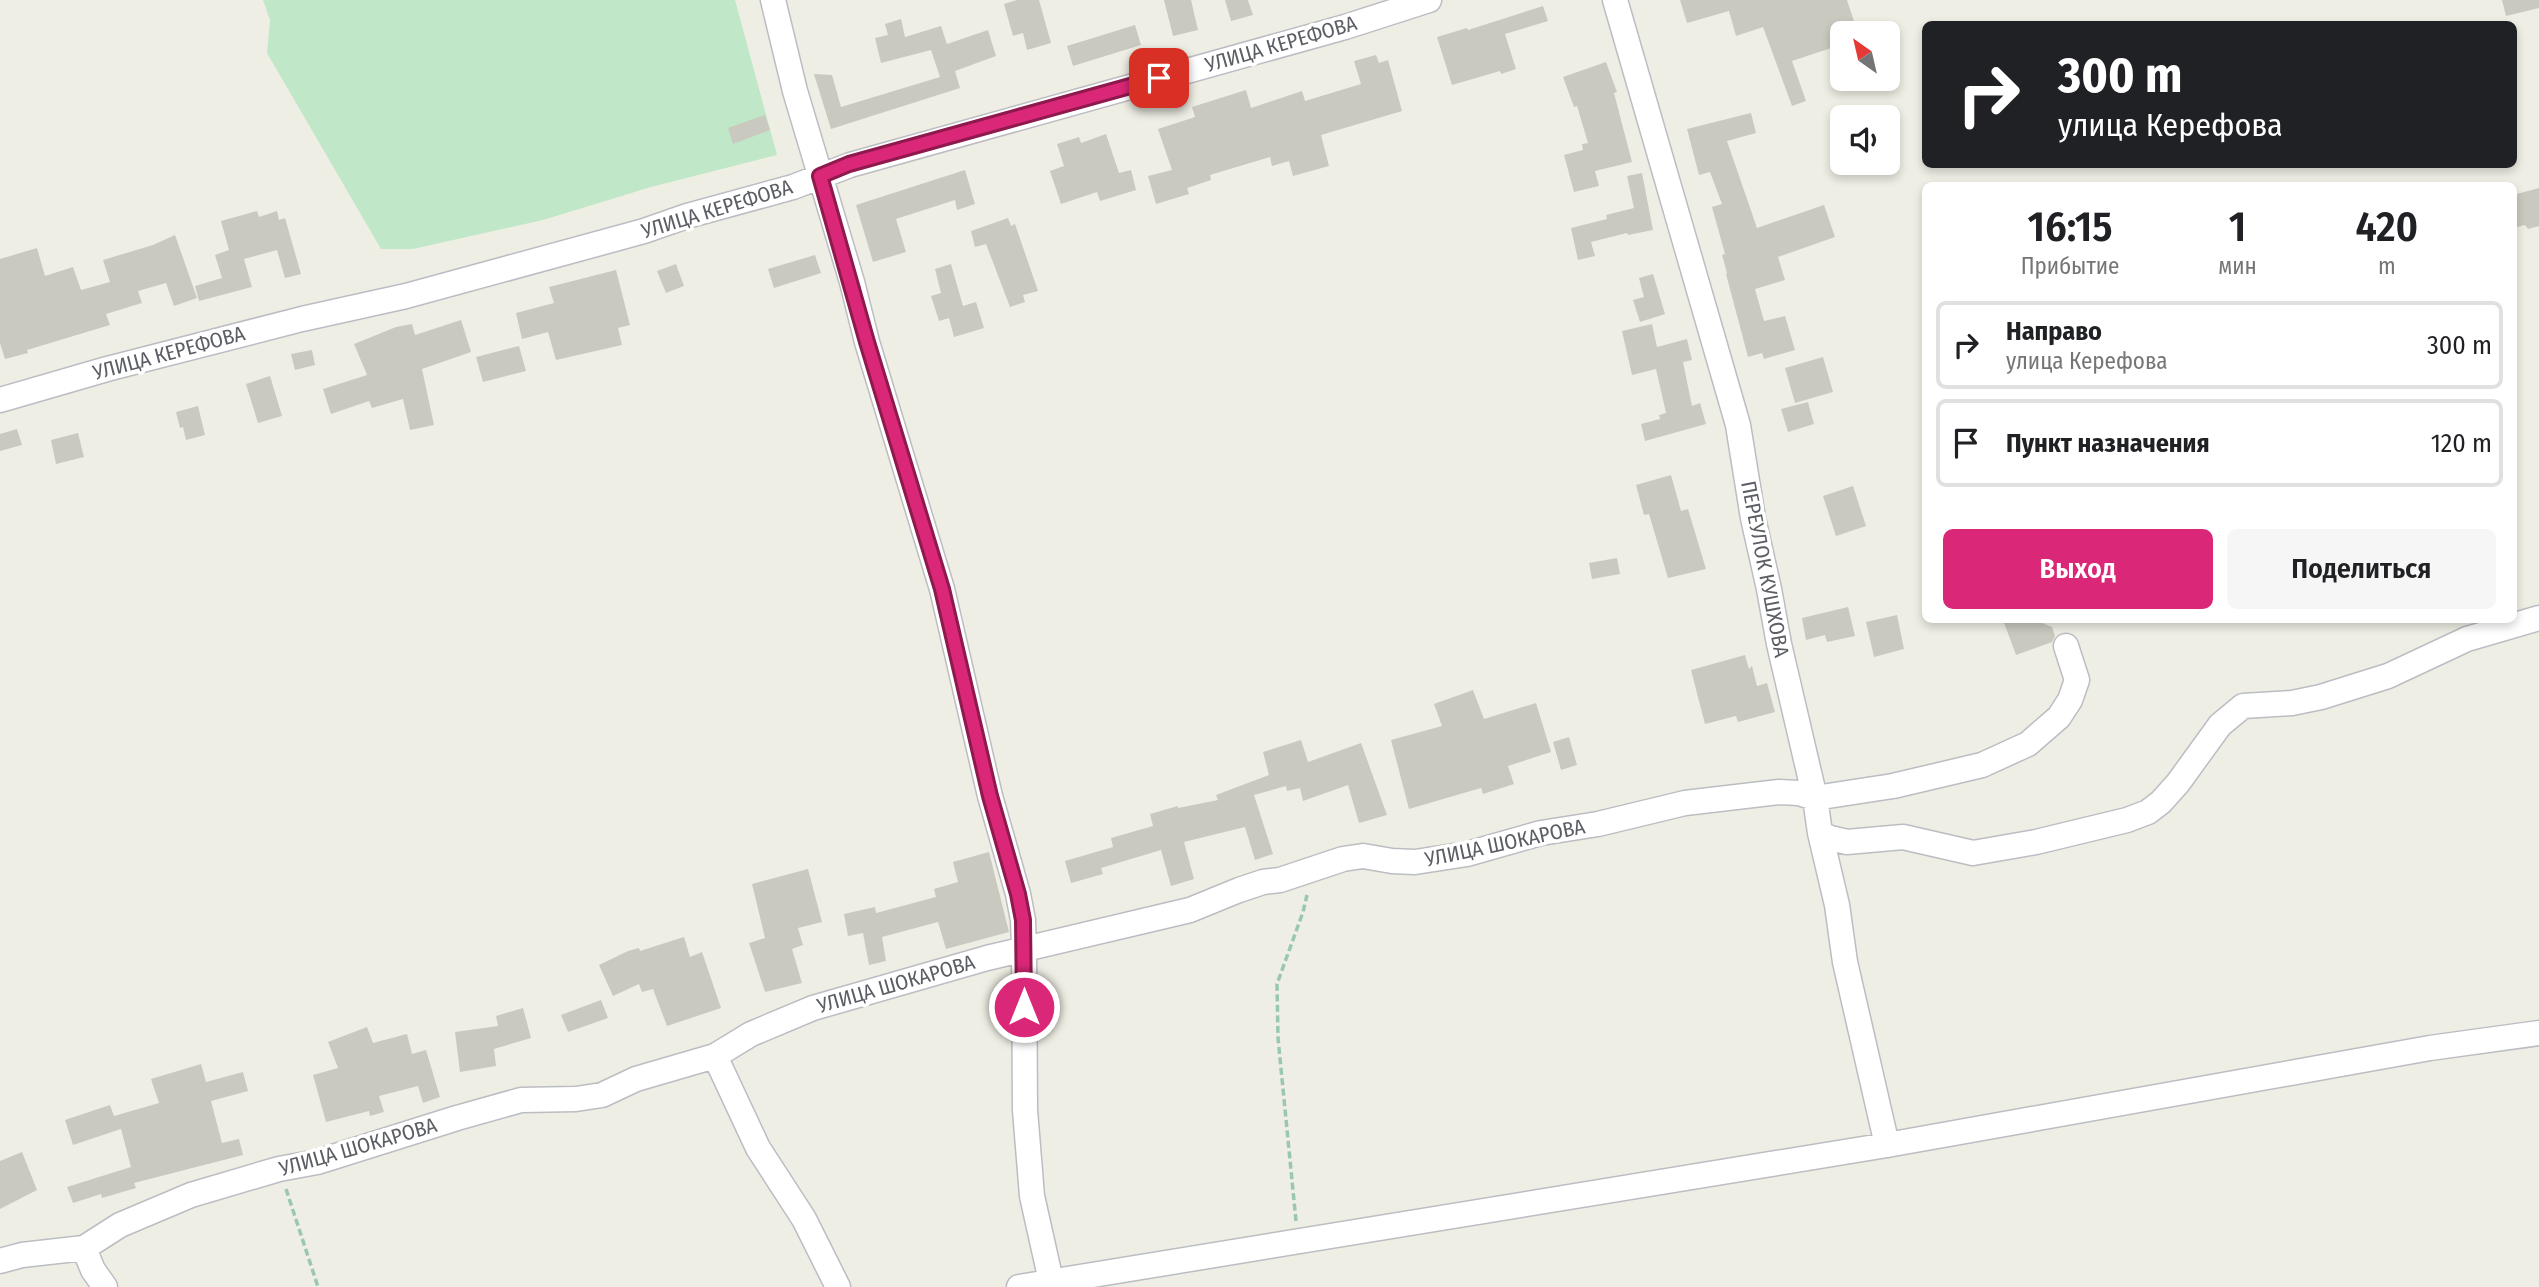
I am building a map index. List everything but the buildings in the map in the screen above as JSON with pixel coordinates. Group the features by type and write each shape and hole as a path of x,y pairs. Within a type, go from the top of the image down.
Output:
{"street":[{"path":"773,0 782,42 867,342 942,589 990,796 1018,894 1023,920 1025,1110 1032,1196 1051,1281"},
{"name":"УЛИЦА КЕРЕФОВА","path":"0,400 120,365 406,296 644,231 687,216 793,187 849,164 1345,27 1429,0"},
{"name":"ПЕРЕУЛОК КУШХОВА","path":"1615,0 1738,425 1753,518 1779,645 1815,798 1820,833 1837,905 1845,962 1887,1145"},
{"path":"1820,833 1847,842 1903,837 1973,853 2036,842 2127,820 2161,802 2220,725 2243,706 2292,703 2344,690 2388,676 2467,639 2539,618"},
{"name":"УЛИЦА ШОКАРОВА","path":"0,1261 22,1255 84,1248 120,1225 191,1195 317,1162 521,1100 576,1099 602,1095 636,1079 715,1056 751,1034 792,1015 1024,949 1190,910 1239,890 1342,859 1363,856 1415,862 1467,854 1541,833 1621,819 1685,803 1779,792 1799,793 1815,798 1945,775 1982,765 2028,744 2059,717 2070,700 2077,680 2066,646"},
{"path":"1018,1287 1887,1145 2431,1048 2539,1033"},
{"path":"715,1056 758,1149 804,1219 838,1287"},
{"path":"84,1248 93,1270 106,1287"}],"path":[{"path":"1298,1240 1278,1038 1277,984 1303,912 1312,870"},
{"path":"279,1170 318,1287"}],"green space":[{"path":"263,0 735,0 777,155 651,187 543,220 413,249 381,249 267,53 270,20"}],"route":[{"path":"1024,1007 1023,920 1018,894 990,796 942,589 820,176 849,164 1159,78"}]}
